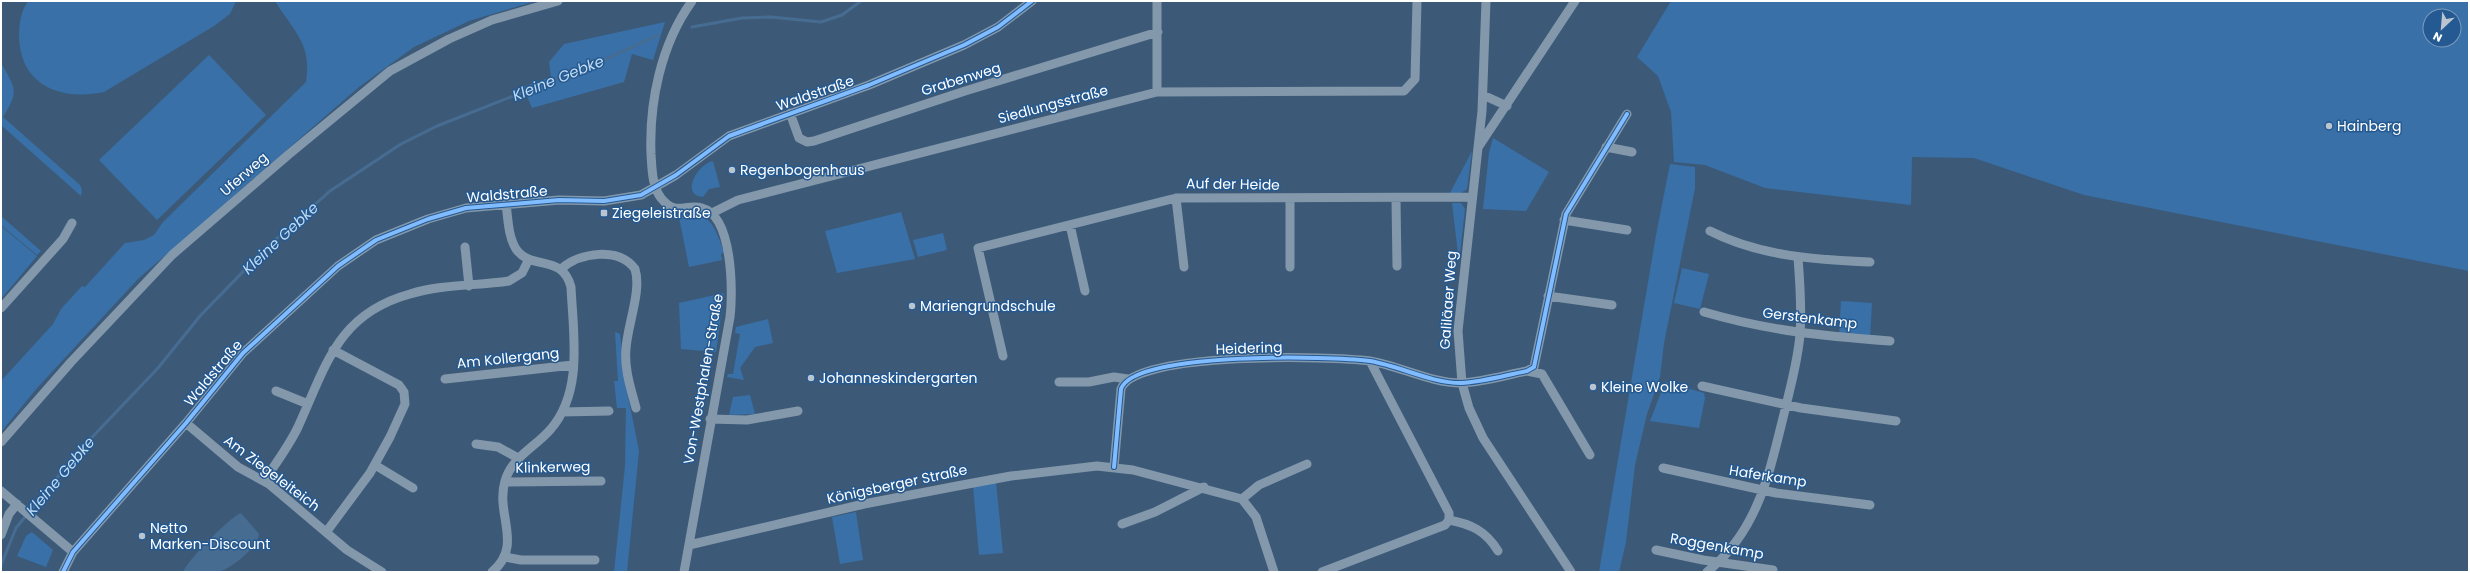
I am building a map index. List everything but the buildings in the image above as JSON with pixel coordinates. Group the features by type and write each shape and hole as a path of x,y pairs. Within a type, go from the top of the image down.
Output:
{"street":[{"name":"Uferweg","path":"1,442 67,367 172,255 288,155 390,71 449,39 492,20 558,1"},
{"path":"692,1 672,39 655,91 651,138 655,188 662,199 672,207 681,210 699,207 712,213"},
{"name":"Waldstraße","path":"63,572 73,552 186,423 248,347 338,266 361,249 389,234 450,211 506,204 559,200 604,201 641,195 655,188 729,136 869,85 964,45 998,27 1032,1"},
{"path":"1157,1 1157,92"},
{"name":"Siedlungsstraße","path":"712,213 738,200 1157,92 1398,92 1410,86 1414,79 1416,1"},
{"name":"Galiläaer Weg","path":"1486,1 1483,95 1479,147 1472,197 1458,331 1462,383 1469,408 1487,444 1571,572"},
{"path":"1479,147 1575,1"},
{"name":"Grabenweg","path":"790,113 799,138 810,142 965,91 1115,47 1158,32"},
{"path":"1483,95 1506,106"},
{"path":"1527,371 1535,364 1564,220 1627,114"},
{"path":"1606,147 1632,152"},
{"name":"Auf der Heide","path":"1003,356 978,248 1176,198 1396,199 1472,197"},
{"name":"Auf der Heide","path":"1176,198 1184,267"},
{"name":"Auf der Heide","path":"1290,199 1290,267"},
{"path":"1396,199 1397,266"},
{"path":"492,572 505,557 508,538 503,501 505,482 510,468 518,458 551,429 562,412 570,392 573,365 571,287 568,277 561,269 529,258 518,251 512,240 506,204"},
{"name":"Von-Westphalen-Straße","path":"684,572 710,419 730,316 732,285 727,249 719,223 712,213"},
{"path":"1564,220 1627,230"},
{"path":"1,308 63,239 72,223"},
{"path":"1070,225 1085,291"},
{"path":"1710,231 1744,244 1798,258 1870,262"},
{"path":"465,246 469,286"},
{"path":"561,269 577,258 602,256 622,257 635,269 636,289 625,354 636,408"},
{"path":"264,481 286,448 333,350 351,326 381,304 420,291 469,286 514,279 522,273 529,258"},
{"path":"1707,572 1718,562 1747,526 1764,491 1786,405 1800,334 1801,300 1798,258"},
{"path":"1548,296 1612,305"},
{"name":"Gerstenkamp","path":"1704,312 1756,326 1800,334 1890,341"},
{"path":"327,531 375,465 401,414 406,399 404,392 393,382 333,350"},
{"name":"Heidering","path":"1059,382 1089,382 1114,377 1128,379 1143,374 1199,362 1234,358 1318,357 1370,361 1444,381 1462,383 1527,371"},
{"path":"1322,572 1445,525 1449,520 1449,513 1430,474 1370,361"},
{"name":"Am Kollergang","path":"445,379 573,365"},
{"path":"1527,371 1542,374 1590,455"},
{"path":"1128,379 1121,389 1114,467 1204,487 1242,499 1256,517 1274,572"},
{"path":"1702,386 1786,405 1896,421"},
{"path":"276,391 308,404"},
{"path":"562,412 608,411"},
{"path":"710,419 747,420 798,411"},
{"name":"Am Ziegeleiteich","path":"186,423 238,468 264,481 352,553 382,572"},
{"path":"476,444 498,447 518,458"},
{"path":"1242,499 1254,488 1307,464"},
{"path":"375,465 413,488"},
{"name":"Königsberger Straße","path":"689,545 864,504 957,486 1067,469 1114,467"},
{"name":"Haferkamp","path":"1663,468 1764,491 1870,505"},
{"name":"Klinkerweg","path":"505,482 601,481"},
{"path":"1122,524 1155,512 1204,487"},
{"path":"1,491 73,552"},
{"path":"1,535 9,514 17,504"},
{"path":"1449,520 1466,523 1477,528 1488,537 1498,551"},
{"name":"Roggenkamp","path":"1656,550 1718,562 1773,570"},
{"path":"505,557 522,560 595,560"}],"shaded area":[{"path":"28,1 236,1 230,14 214,26 104,92 73,94 58,91 46,86 35,78 27,67 21,53 19,27"},
{"path":"275,1 536,1 469,21 414,47 359,87 138,279 37,388 1,432 1,381 53,324 61,309 82,286 85,287 125,243 144,240 154,235 163,222 306,82 307,69 304,47 295,30"},
{"path":"1671,1 2469,1 2469,271 2084,195 1974,158 1912,157 1911,205 1765,188 1705,165 1674,162 1671,112 1658,76 1637,57"},
{"path":"665,22 653,60 632,54 624,82 532,108 523,87 551,77 549,62 564,44"},
{"path":"209,55 266,115 157,220 99,160"},
{"path":"1,63 14,90 12,101 3,117 80,185 82,190 81,196 1,125"},
{"path":"1493,138 1549,172 1526,211 1483,209 1489,153"},
{"path":"1472,151 1467,189 1461,193 1450,193"},
{"path":"713,161 720,187 709,189 703,197 696,195 692,186 693,180 701,168 707,163"},
{"path":"1670,164 1695,167 1695,188 1664,343 1660,377 1647,414 1635,465 1626,542 1619,572 1599,572 1656,235"},
{"path":"1452,203 1461,203 1465,209 1459,262"},
{"path":"663,207 675,213 704,217 709,221 716,232 724,252 721,254 722,260 689,267 679,217 670,216 660,210"},
{"path":"901,212 915,259 837,273 825,231"},
{"path":"1,216 41,251 37,255 1,225"},
{"path":"1,226 37,256 1,299"},
{"path":"943,233 947,250 918,257 913,240"},
{"path":"1682,268 1709,274 1700,309 1674,303"},
{"path":"724,293 716,352 681,349 679,303"},
{"path":"1841,301 1872,303 1870,337 1839,335"},
{"path":"768,319 773,343 755,347 740,368 744,380 727,377 728,374 733,374 740,334 735,333 736,327"},
{"path":"615,332 620,334 626,386 639,451 627,572 614,572 625,466 626,408 617,408 614,381 618,381"},
{"path":"1665,382 1704,393 1705,398 1699,428 1650,421"},
{"path":"750,395 755,414 729,415 733,397"},
{"path":"996,482 1003,553 979,555 973,486"},
{"path":"856,512 863,560 840,564 832,517"},
{"path":"241,513 259,534 257,540 249,551 230,567 218,572 183,572 186,566 209,540 228,522"},
{"path":"32,532 53,550 46,567 17,556 26,536"}],"waterway":[{"name":"Kleine Gebke","path":"692,27 742,18 771,17 821,22 842,15 861,1"},
{"name":"Kleine Gebke","path":"1,565 16,528 79,451 158,368 200,316 264,250 330,191 401,144 437,126 602,61 658,35"}],"cycle path":[{"path":"63,572 73,552 186,423 243,353 338,266 376,240 428,219 466,208 559,200 604,201 641,195 676,175 729,136 869,85 964,45 998,27 1032,1"},
{"path":"1114,467 1121,389 1134,377 1160,368 1196,362 1236,359 1349,359 1381,363 1438,380 1461,383 1486,380 1527,371 1534,367 1566,214 1627,114"}],"place":[{"name":"Hainberg","path":"2329,126"},
{"name":"Regenbogenhaus","path":"732,170"},
{"name":"Ziegeleistraße","path":"604,213"},
{"name":"Mariengrundschule","path":"912,306"},
{"name":"Johanneskindergarten","path":"811,378"},
{"name":"Kleine Wolke","path":"1593,387"},
{"name":"Netto Marken-Discount","path":"142,536"}]}
